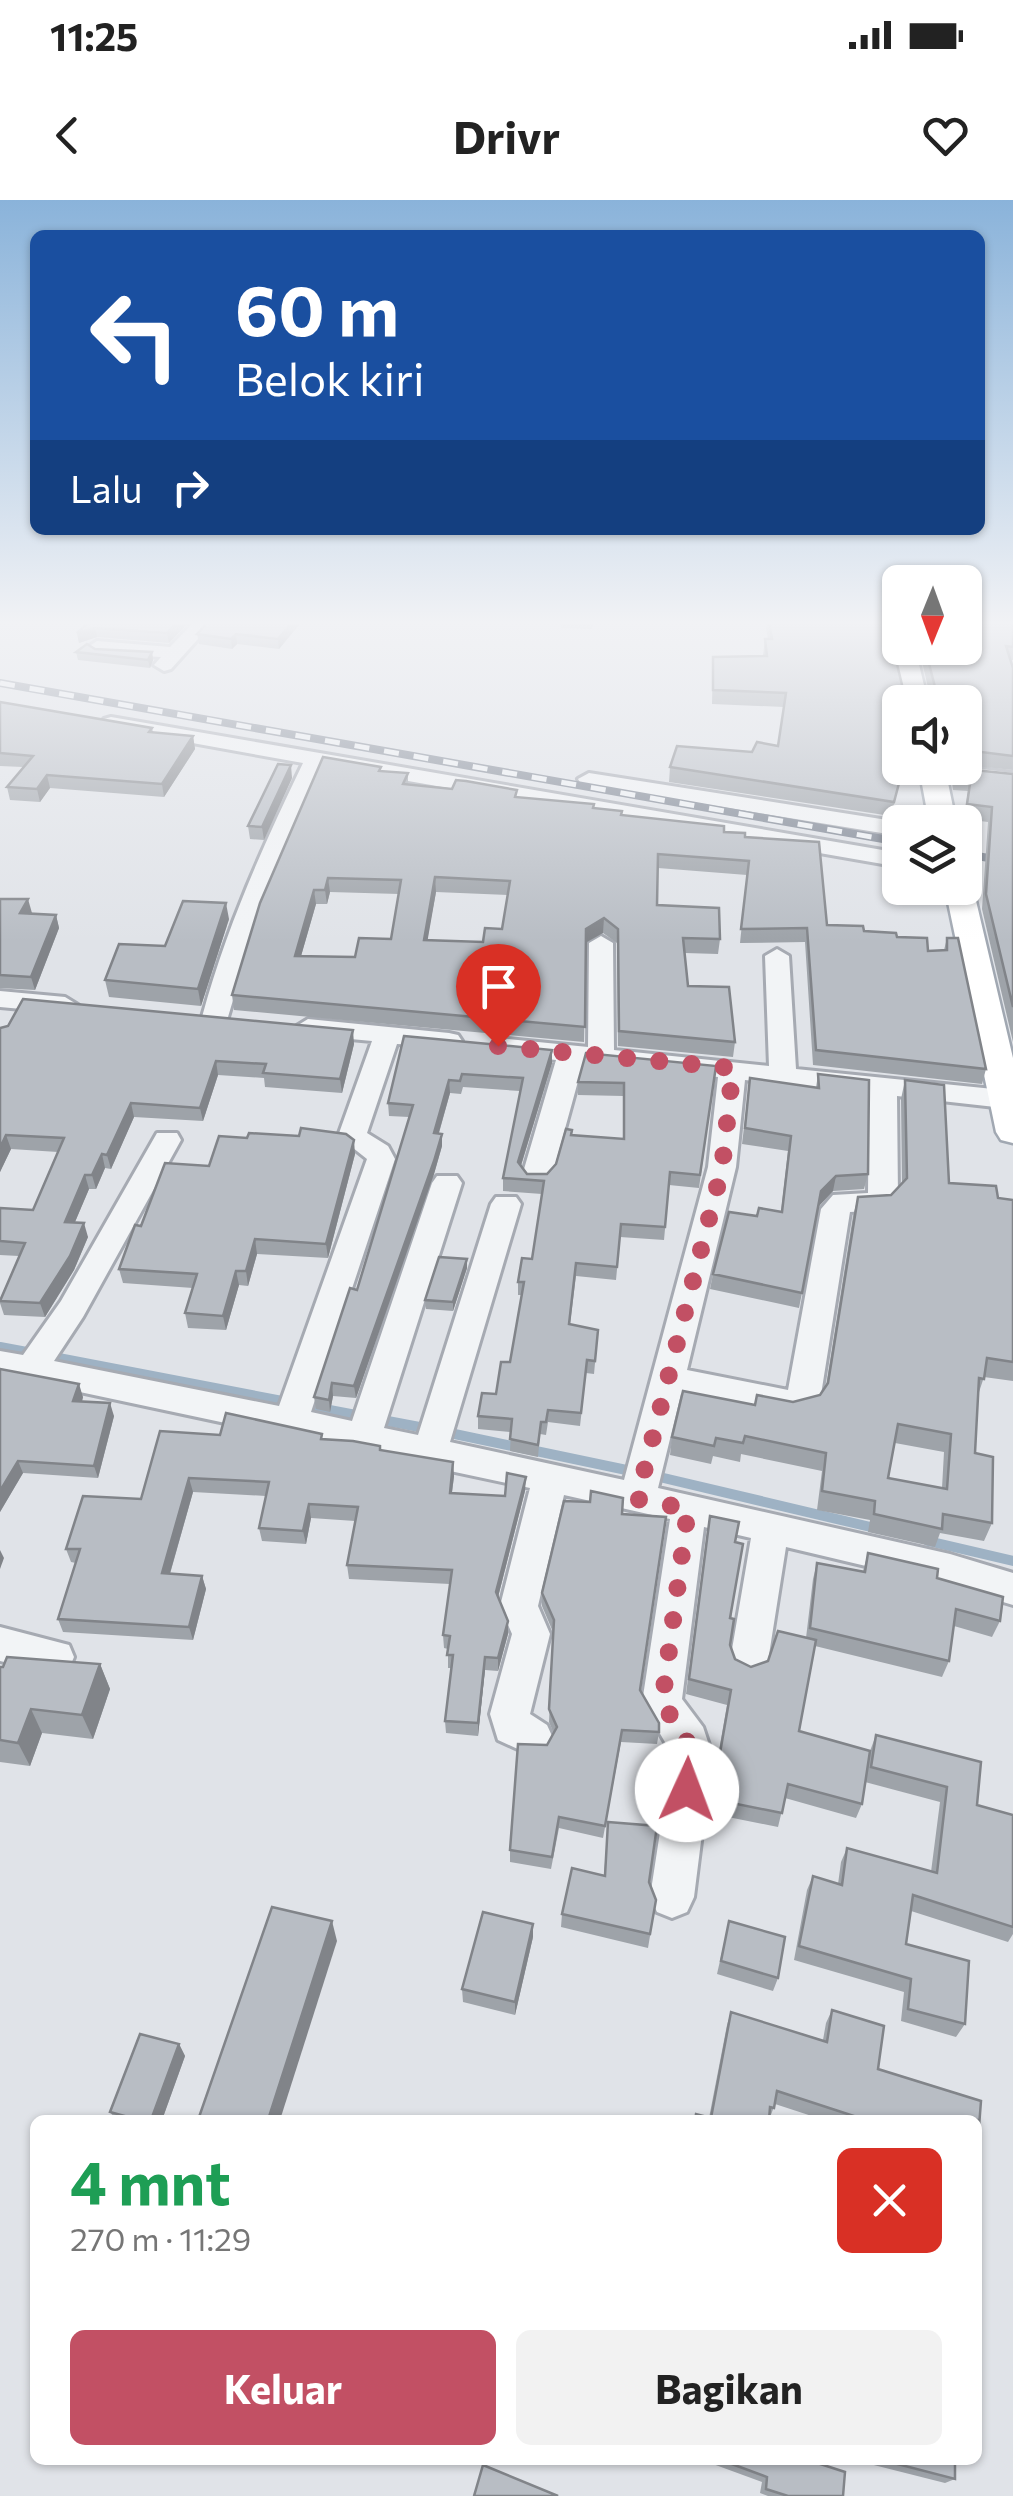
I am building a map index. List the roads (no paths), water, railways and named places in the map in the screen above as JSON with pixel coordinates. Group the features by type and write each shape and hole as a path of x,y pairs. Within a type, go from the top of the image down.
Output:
{"main road":[{"path":"964,905 1013,1132"}],"street":[{"path":"134,727 882,857"},
{"path":"214,1018 231,949 250,898 315,758"},
{"path":"982,775 1013,779"},
{"path":"590,779 882,826"},
{"path":"601,943 601,1056"},
{"path":"776,956 784,1073"},
{"path":"0,1032 8,1000 96,1008"},
{"path":"272,1023 784,1073 1009,1100"},
{"path":"297,1405 381,1159 352,1136 387,1035"},
{"path":"537,1176 572,1053"},
{"path":"641,1482 722,1168 733,1068"},
{"path":"666,1378 783,1403 803,1401 836,1209 843,1202 876,1203 883,1196 883,1084"},
{"path":"15,1366 72,1309 167,1140"},
{"path":"372,1418 447,1183"},
{"path":"436,1433 506,1204"},
{"path":"15,1366 372,1418 436,1433 550,1480 641,1482 688,1509 950,1570 1013,1589"},
{"path":"533,1738 512,1728 510,1714 532,1634 519,1606 550,1480"},
{"path":"672,1898 692,1754 689,1740 662,1703 688,1509"},
{"path":"749,1661 771,1528"},
{"path":"0,1644 54,1657"}],"waterway":[{"path":"0,1347 32,1353"},
{"path":"48,1356 361,1416"},
{"path":"377,1419 430,1429"},
{"path":"445,1432 636,1472"},
{"path":"651,1475 879,1529"},
{"path":"928,1541 1013,1561"}],"railway":[{"path":"250,727 882,839"},
{"path":"982,857 1013,862"}]}
